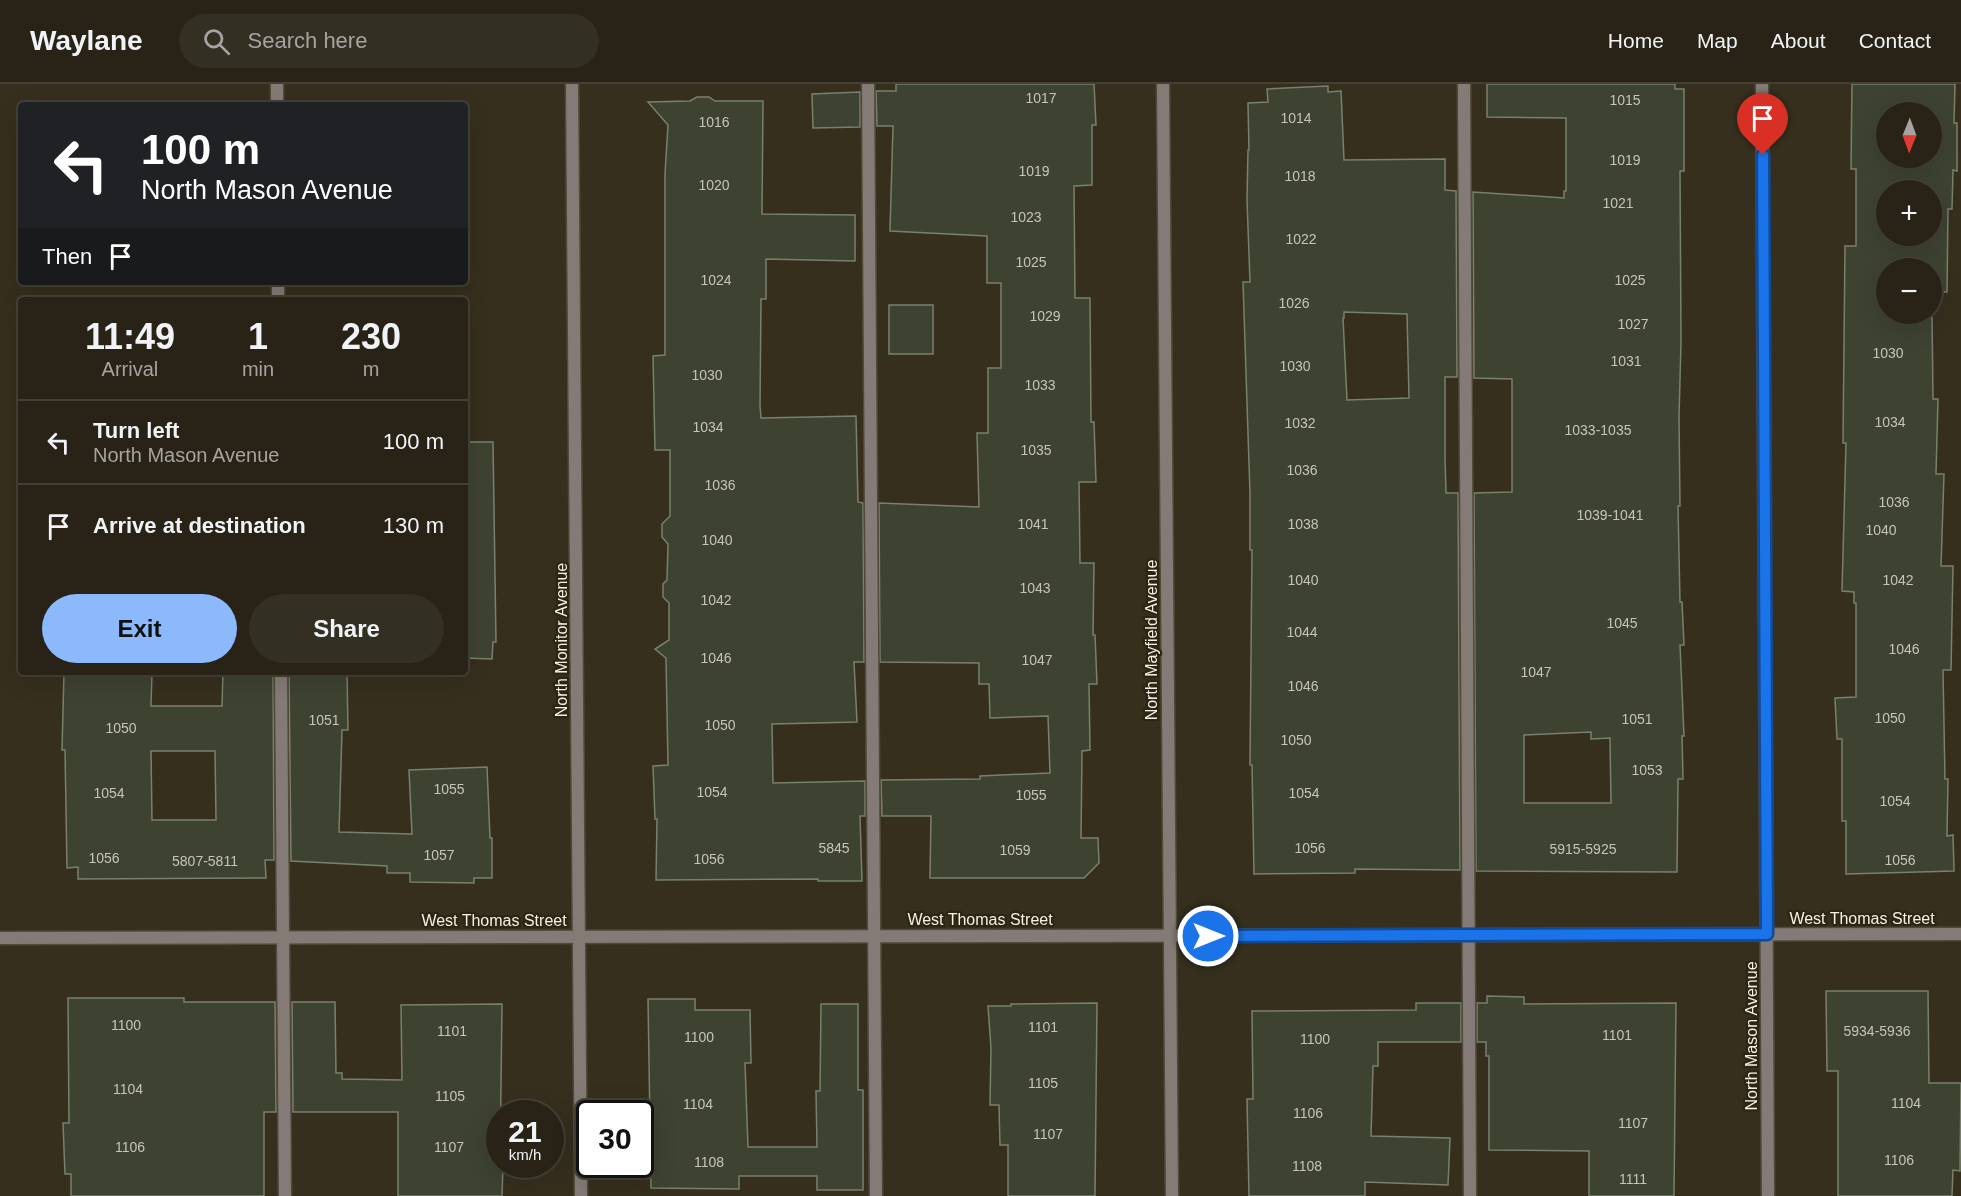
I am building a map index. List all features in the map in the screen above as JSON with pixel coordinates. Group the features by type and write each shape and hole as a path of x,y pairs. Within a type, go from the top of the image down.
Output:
{"street":[{"path":"277,84 277,102"},
{"name":"North Monitor Avenue","path":"572,84 581,1196"},
{"path":"868,84 876,1196"},
{"name":"North Mayfield Avenue","path":"1163,84 1172,1196"},
{"path":"1464,84 1470,1196"},
{"name":"North Mason Avenue","path":"1762,84 1768,1196"},
{"path":"281,675 285,1196"},
{"name":"West Thomas Street","path":"0,938 1961,934"}],"building":[{"path":"896,84 1094,84 1096,125 1092,125 1092,185 1074,186 1075,298 1090,298 1091,422 1094,422 1096,482 1079,482 1080,563 1094,563 1093,635 1095,635 1097,684 1089,684 1090,750 1082,751 1081,838 1098,838 1099,863 1084,878 930,878 931,816 882,816 881,780 980,779 980,776 1050,773 1048,716 990,718 989,684 979,684 979,663 880,662 879,503 979,507 977,433 988,433 988,368 1001,368 1001,283 987,283 987,236 890,231 893,126 877,126 876,91 896,91"},
{"path":"1487,84 1675,84 1675,89 1684,89 1684,171 1680,171 1681,342 1680,506 1678,506 1680,602 1682,602 1684,645 1680,645 1684,736 1682,736 1683,779 1678,779 1677,872 1476,871 1474,493 1512,492 1512,379 1474,378 1473,192 1564,198 1564,191 1566,191 1566,118 1487,117","holes":["1591,732 1591,739 1610,738 1611,803 1524,803 1524,735"]},
{"path":"1852,84 1955,84 1954,123 1957,123 1957,171 1953,170 1952,209 1948,209 1947,292 1942,292 1942,258 1876,258 1876,324 1932,324 1933,399 1938,399 1936,474 1944,474 1941,566 1953,566 1951,670 1943,670 1945,779 1948,779 1947,836 1953,835 1954,871 1846,874 1846,821 1842,821 1842,739 1837,739 1835,698 1856,697 1856,603 1854,603 1854,592 1842,591 1846,443 1843,443 1845,246 1856,246 1856,169 1851,169"},
{"path":"1328,86 1328,92 1341,91 1344,160 1445,159 1445,190 1456,191 1457,377 1445,377 1445,458 1446,493 1458,493 1460,870 1355,869 1355,873 1254,874 1252,765 1250,765 1252,550 1250,550 1243,282 1250,282 1247,200 1248,103 1268,102 1267,89","holes":["1344,312 1407,314 1409,398 1347,400"]},
{"path":"860,92 860,127 813,128 812,94"},
{"path":"697,97 709,97 715,101 763,101 762,214 855,215 855,261 766,259 766,299 761,299 760,406 761,418 856,416 858,502 863,503 864,662 854,662 857,722 772,724 773,783 865,781 865,816 860,816 862,881 656,880 657,819 655,819 653,766 668,765 666,658 655,649 669,640 669,603 663,597 663,584 667,580 668,544 662,537 662,524 670,516 670,450 655,450 653,356 665,355 665,174 668,125 648,102 690,101"},
{"path":"889,305 933,305 933,354 889,354"},
{"path":"468,442 493,442 496,642 493,642 492,659 468,658"},
{"path":"64,675 152,675 151,706 222,706 223,675 273,675 274,860 265,860 266,878 78,879 78,867 67,868 65,750 62,750","holes":["151,751 215,751 216,820 152,820"]},
{"path":"289,675 347,675 348,730 342,730 339,832 412,834 409,770 487,767 492,878 474,878 474,883 410,882 410,873 387,873 387,866 291,861"},
{"path":"1826,991 1928,991 1929,1083 1961,1083 1960,1171 1953,1170 1952,1196 1838,1196 1838,1071 1827,1071"},
{"path":"1487,996 1524,997 1524,1004 1676,1003 1674,1196 1589,1196 1589,1151 1489,1150 1489,1056 1486,1056 1486,1042 1477,1042 1477,1003 1487,1003"},
{"path":"68,998 184,998 184,1002 275,1002 276,1112 264,1112 264,1196 71,1196 71,1174 65,1174 63,1123 69,1123"},
{"path":"648,999 695,999 695,1010 750,1010 751,1063 745,1063 748,1147 817,1147 816,1091 820,1091 821,1004 858,1004 858,1090 863,1090 863,1190 817,1190 817,1176 739,1176 739,1189 651,1188 651,1178 654,1178 654,1100 650,1100"},
{"path":"292,1002 335,1002 336,1073 342,1073 342,1079 402,1080 401,1005 502,1004 501,1100 486,1100 486,1178 503,1178 502,1196 398,1196 398,1112 293,1112"},
{"path":"1097,1003 1095,1196 1008,1196 1008,1145 1000,1145 999,1105 990,1105 991,1048 988,1006"},
{"path":"1416,1003 1461,1003 1461,1042 1378,1042 1378,1066 1373,1066 1371,1136 1450,1138 1448,1185 1365,1182 1365,1196 1249,1196 1247,1099 1253,1099 1252,1011 1416,1010"}],"route":[{"path":"1208,936 1767,934 1763,155"}]}
